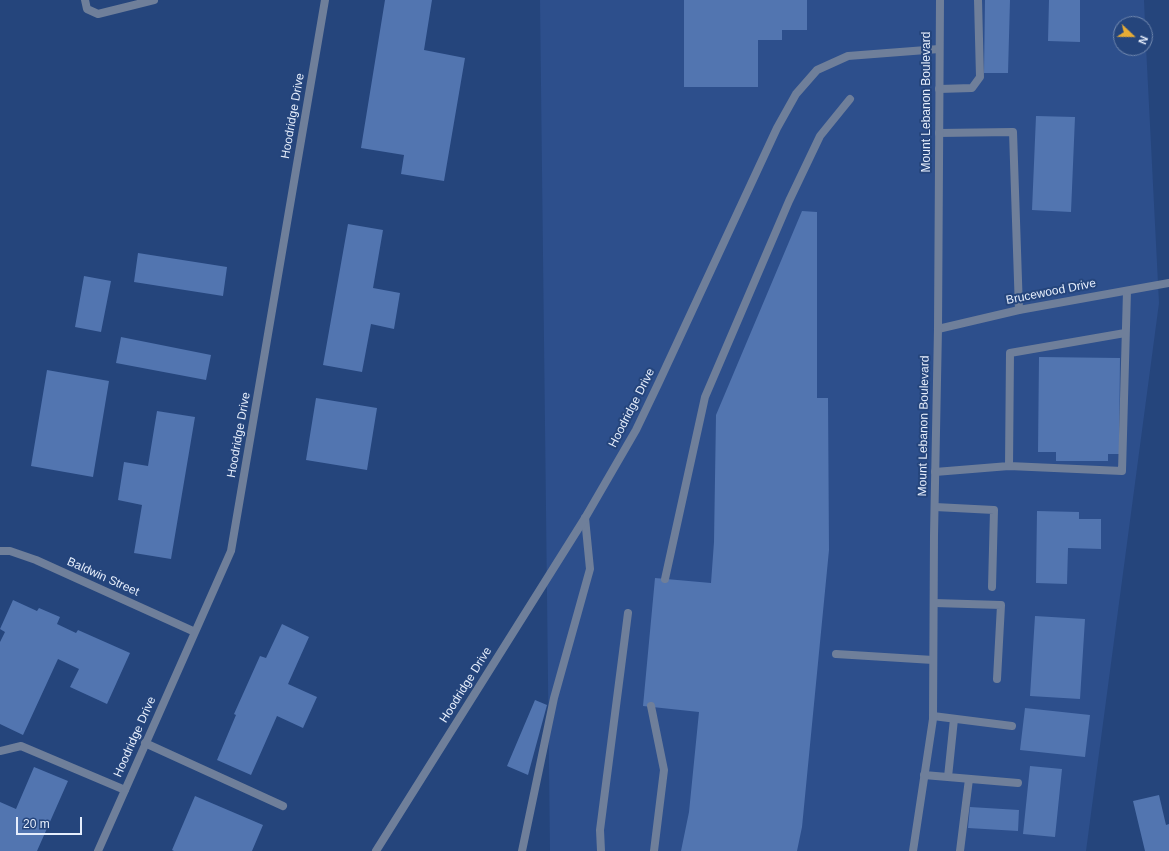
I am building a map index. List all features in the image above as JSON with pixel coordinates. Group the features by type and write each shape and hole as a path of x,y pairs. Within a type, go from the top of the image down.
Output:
{"street":[{"path":"85,0 87,9 98,14 154,0"},
{"name":"Hoodridge Drive","path":"98,851 231,551 325,0"},
{"name":"Mount Lebanon Boulevard","path":"913,851 933,716 938,329 940,0"},
{"path":"939,89 972,88 980,77 978,0"},
{"name":"Hoodridge Drive","path":"376,851 585,518 639,423 777,128 796,94 817,70 848,56 939,49"},
{"path":"665,579 705,397 789,202 820,136 850,99"},
{"path":"939,133 1013,132 1019,310"},
{"name":"Brucewood Drive","path":"938,329 1019,310 1169,283"},
{"path":"935,472 1008,466 1122,471 1127,290"},
{"path":"1008,466 1010,353 1126,333"},
{"path":"935,507 994,510 992,587"},
{"path":"522,851 554,698 590,569 585,518"},
{"name":"Baldwin Street","path":"0,551 10,551 36,560 195,632"},
{"path":"934,603 1001,605 997,679"},
{"path":"601,851 600,830 628,612"},
{"path":"836,654 933,660"},
{"path":"651,706 664,770 654,851"},
{"path":"933,716 1012,726"},
{"path":"948,777 954,719"},
{"path":"145,744 284,806"},
{"path":"0,751 21,746 125,790"},
{"path":"924,775 1018,783"},
{"path":"960,851 969,778"}],"shaded area":[{"path":"540,0 1144,0 1145,16 1113,16 1113,56 1147,56 1159,303 1086,851 550,851"}],"building":[{"path":"385,0 432,0 424,50 465,58 444,181 401,174 404,155 361,148"},
{"path":"684,0 807,0 807,30 782,30 782,40 758,40 758,87 684,87"},
{"path":"985,0 1010,0 1008,73 984,73"},
{"path":"1049,0 1080,0 1080,42 1048,41"},
{"path":"1036,116 1075,117 1071,212 1032,210"},
{"path":"802,211 817,212 817,398 828,398 829,550 802,827 797,851 681,851 689,812 699,712 643,706 655,578 711,583 714,542 716,415"},
{"path":"348,224 383,230 373,288 400,293 394,329 371,324 362,372 323,365"},
{"path":"138,253 227,267 223,296 134,282"},
{"path":"84,276 111,281 101,332 75,327"},
{"path":"121,337 211,355 206,380 116,363"},
{"path":"1039,357 1120,358 1119,454 1108,454 1108,461 1056,461 1056,452 1038,452"},
{"path":"47,370 109,381 93,477 31,466"},
{"path":"316,398 377,408 367,470 306,460"},
{"path":"157,411 195,417 171,559 134,553 142,505 118,500 124,462 148,466"},
{"path":"1037,511 1079,512 1079,519 1101,519 1101,549 1068,548 1067,584 1036,583"},
{"path":"13,600 37,611 39,608 60,617 57,624 76,633 78,630 130,653 107,704 70,687 79,669 58,659 23,735 0,724 0,642 5,632 0,629"},
{"path":"1035,616 1085,619 1080,699 1030,696"},
{"path":"282,624 309,637 288,684 317,697 303,728 277,716 251,775 217,760 236,715 234,714 260,656 266,658"},
{"path":"535,700 547,705 528,775 507,766"},
{"path":"1025,708 1090,715 1085,757 1020,750"},
{"path":"1030,766 1062,769 1055,837 1023,834"},
{"path":"34,767 68,781 37,851 0,851 0,802 16,809"},
{"path":"1159,795 1166,825 1169,824 1169,851 1145,851 1133,801"},
{"path":"195,796 263,825 252,851 172,850"},
{"path":"970,807 1019,810 1018,831 968,828"}]}
